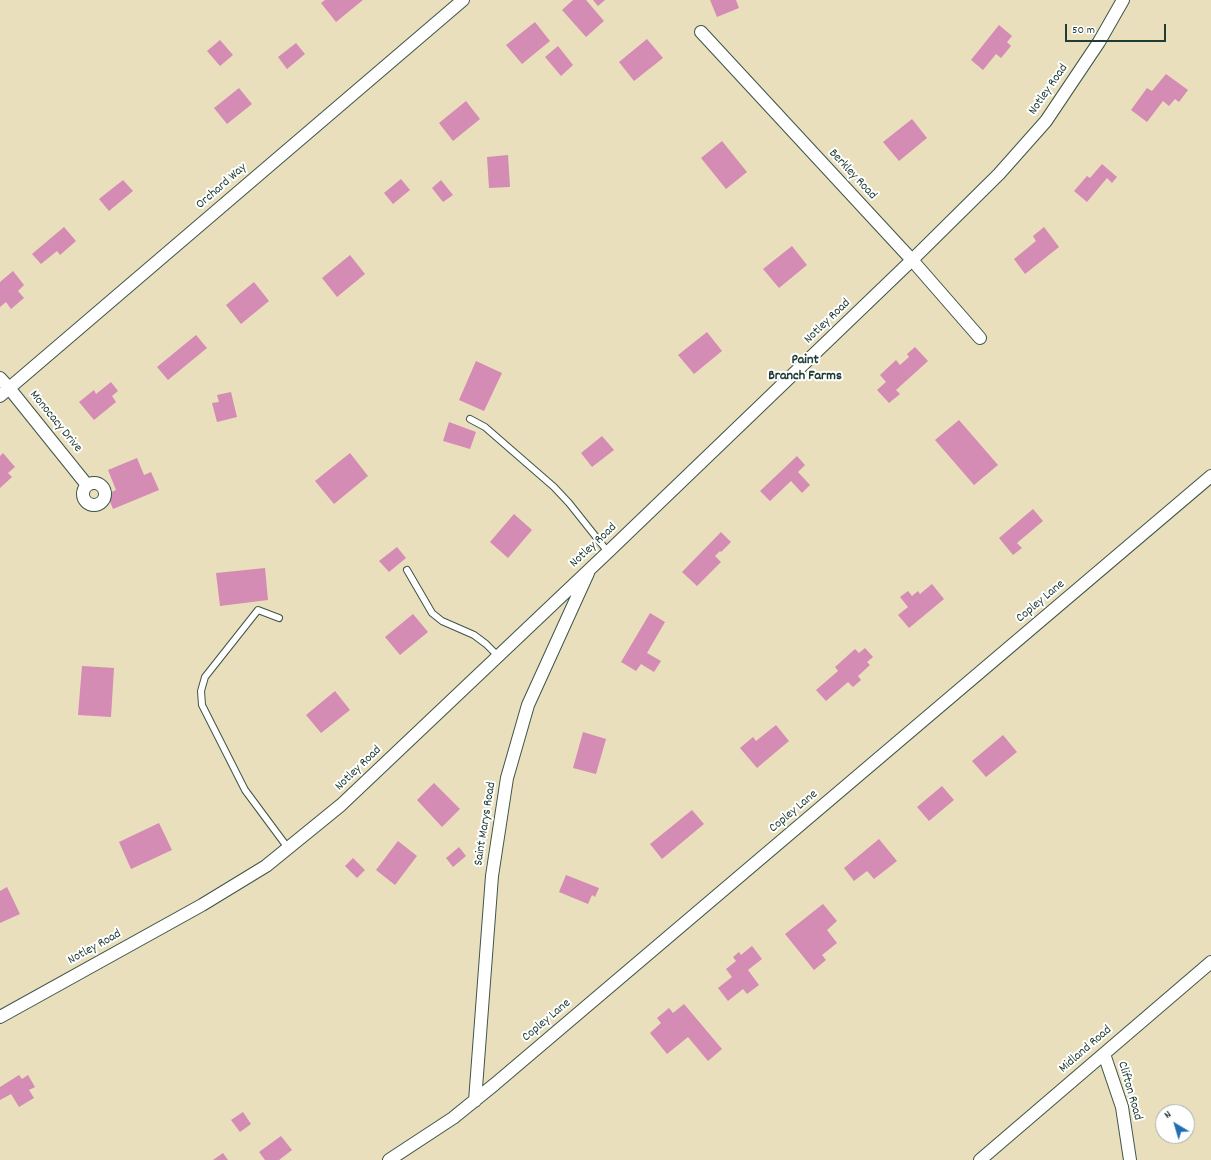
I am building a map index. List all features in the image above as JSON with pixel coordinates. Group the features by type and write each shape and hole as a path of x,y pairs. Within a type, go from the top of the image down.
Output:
{"street":[{"name":"Orchard Way","path":"5,392 463,0"},
{"name":"Notley Road","path":"0,1017 202,905 266,866 341,805 608,552 912,260 998,174 1046,121 1099,42 1123,0"},
{"name":"Berkley Road","path":"701,32 912,260 980,338"},
{"name":"Monocacy Drive","path":"0,378 5,392 87,485"},
{"name":"Copley Lane","path":"389,1160 453,1118 475,1101 1211,476"},
{"name":"Saint Marys Road","path":"475,1101 492,876 507,778 528,705 590,568"},
{"name":"Midland Road","path":"980,1160 1211,962"},
{"name":"Clifton Road","path":"1104,1054 1122,1107 1130,1160"}],"lane":[{"path":"470,419 485,427 554,487 569,503 608,552"},
{"path":"407,570 432,613 442,621 474,635 498,656"},
{"path":"279,618 258,610 206,677 201,691 202,705 245,790 288,848"}],"building":[{"path":"325,0 363,0 336,22 321,3"},
{"path":"573,0 586,0 604,21 586,37 562,10"},
{"path":"593,0 605,0 598,6"},
{"path":"710,0 736,0 739,8 717,17"},
{"path":"535,22 550,41 522,64 506,45"},
{"path":"999,25 1012,36 1007,42 1011,46 1001,58 996,54 983,70 971,60"},
{"path":"647,39 663,58 634,81 619,62"},
{"path":"220,40 233,55 220,66 207,51"},
{"path":"296,43 305,54 287,69 278,57"},
{"path":"558,46 573,65 561,76 545,57"},
{"path":"1166,74 1188,90 1179,102 1175,99 1169,106 1163,101 1147,122 1131,110 1147,88 1152,91"},
{"path":"239,88 252,104 227,124 214,108"},
{"path":"466,101 480,119 453,141 439,123"},
{"path":"912,119 927,138 899,161 883,142"},
{"path":"722,141 747,172 726,189 701,158"},
{"path":"508,155 510,187 489,188 487,157"},
{"path":"1102,164 1117,177 1112,183 1107,178 1087,202 1074,191 1087,176 1090,178"},
{"path":"401,179 410,190 393,204 384,193"},
{"path":"123,180 133,191 109,211 99,199"},
{"path":"441,180 453,195 443,202 432,188"},
{"path":"64,227 76,241 60,255 57,251 41,264 32,254"},
{"path":"1044,227 1059,247 1025,274 1014,259 1036,241 1033,236"},
{"path":"792,246 807,265 779,288 763,269"},
{"path":"350,255 365,274 337,297 322,278"},
{"path":"13,271 24,285 18,291 24,298 11,309 6,302 0,307 0,282"},
{"path":"254,282 269,301 241,324 226,305"},
{"path":"707,332 722,351 694,374 678,355"},
{"path":"196,335 207,348 168,380 157,367"},
{"path":"915,347 928,361 896,390 900,394 889,403 877,390 886,382 880,375 896,360 900,365 909,357 907,354"},
{"path":"476,361 502,373 484,411 459,400"},
{"path":"111,382 118,391 112,396 116,402 94,420 79,402 94,390 96,394"},
{"path":"231,392 237,417 217,422 212,403 219,402 217,395"},
{"path":"959,420 998,465 974,485 935,440"},
{"path":"449,422 476,432 470,449 443,441"},
{"path":"602,436 614,450 592,467 581,453"},
{"path":"3,453 15,467 8,473 12,477 0,488 0,456"},
{"path":"350,453 368,476 334,504 315,481"},
{"path":"797,456 805,465 798,472 810,485 802,493 791,481 770,501 760,491"},
{"path":"137,458 144,475 151,472 159,490 113,509 107,494 116,490 108,470"},
{"path":"1033,509 1043,521 1017,543 1022,548 1013,555 999,538"},
{"path":"514,514 532,530 508,558 490,542"},
{"path":"721,532 731,542 715,556 721,562 697,586 682,572"},
{"path":"397,547 406,558 389,572 379,561"},
{"path":"265,568 268,600 220,606 216,573"},
{"path":"932,584 944,599 909,628 898,615 908,607 900,597 908,591 912,596 918,591 920,594"},
{"path":"650,613 665,622 647,653 661,661 654,672 641,664 636,671 621,662"},
{"path":"413,614 428,632 400,655 385,637"},
{"path":"865,648 873,657 867,662 870,665 858,676 861,680 853,687 848,682 826,701 816,690 838,671 835,667 855,649 859,653"},
{"path":"82,666 114,668 111,717 78,715"},
{"path":"335,691 350,710 321,733 306,715"},
{"path":"776,725 789,741 757,768 740,748 753,737 756,741"},
{"path":"583,732 606,739 596,774 573,768"},
{"path":"1003,735 1017,752 986,777 972,761"},
{"path":"434,783 460,809 442,827 417,800"},
{"path":"942,786 954,800 929,821 917,807"},
{"path":"692,810 704,824 662,859 650,844"},
{"path":"159,823 172,850 131,869 119,842"},
{"path":"879,839 897,861 874,879 867,871 854,881 844,868"},
{"path":"398,841 417,856 395,885 376,870"},
{"path":"459,847 466,856 453,867 446,858"},
{"path":"353,858 365,870 357,878 345,866"},
{"path":"566,875 599,888 595,897 592,895 588,904 559,892"},
{"path":"7,887 20,914 0,923 0,891"},
{"path":"823,904 837,921 827,930 837,943 822,955 826,960 814,970 785,934"},
{"path":"752,946 762,959 748,970 759,985 747,994 743,989 728,1001 718,988 732,977 726,969 736,961 733,957 739,952 741,955"},
{"path":"684,1004 722,1049 708,1061 688,1037 667,1054 650,1033 661,1023 657,1018 669,1008 673,1013"},
{"path":"19,1075 22,1079 28,1075 35,1087 29,1090 34,1098 19,1107 11,1094 0,1100 0,1087"},
{"path":"243,1112 251,1124 240,1132 231,1120"},
{"path":"281,1136 292,1150 279,1160 265,1160 259,1152"},
{"path":"223,1153 228,1160 213,1160"}],"district":[{"name":"Paint Branch Farms","path":"805,370"}]}
